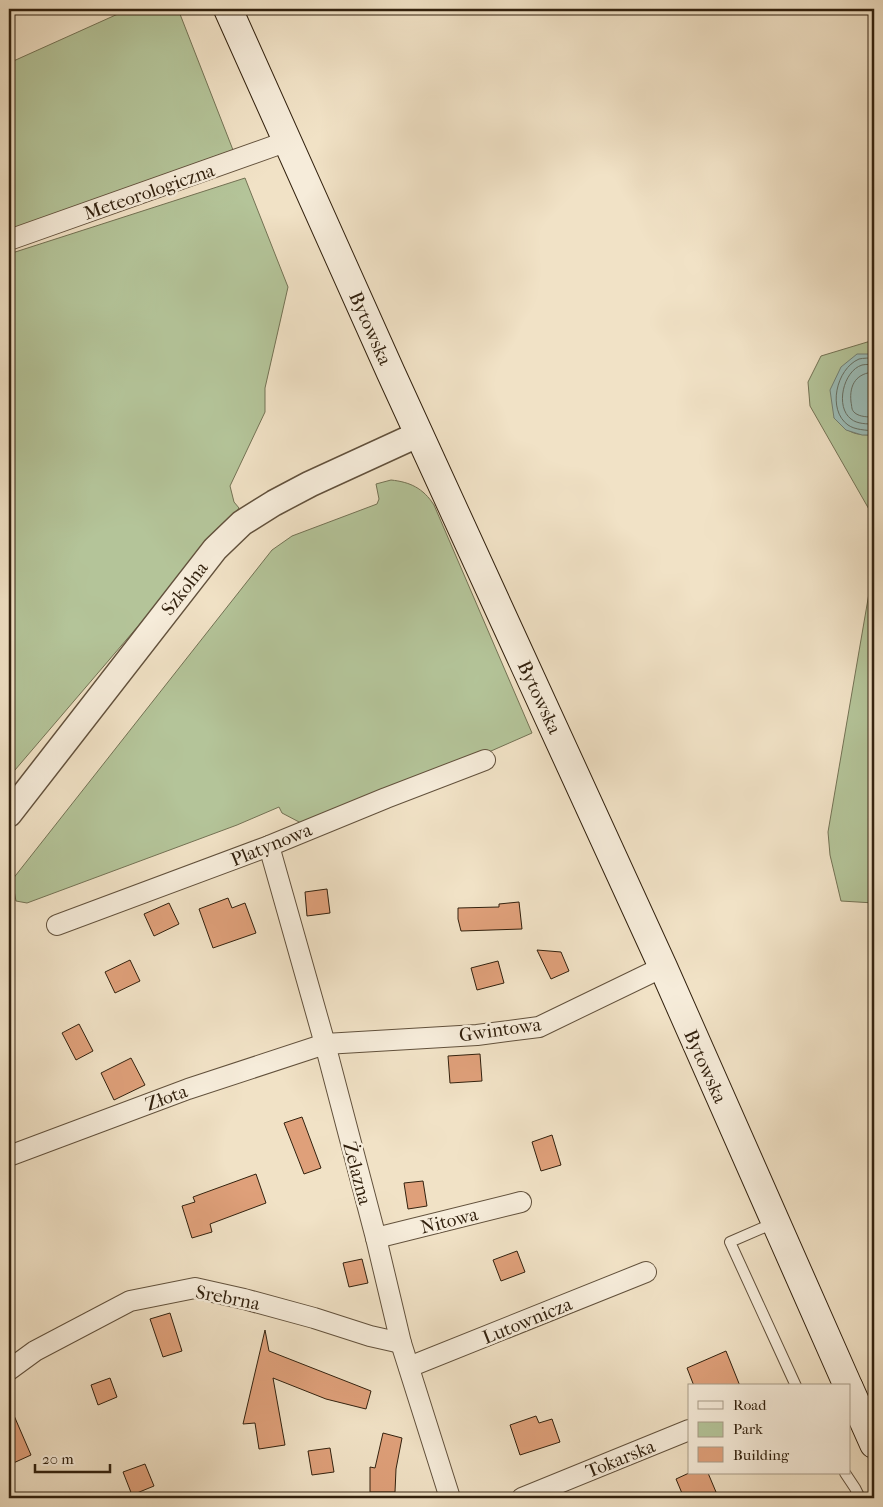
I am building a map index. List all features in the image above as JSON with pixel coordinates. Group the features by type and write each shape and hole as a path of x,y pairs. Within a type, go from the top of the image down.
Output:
{"main road":[{"name":"Bytowska","path":"228,9 419,434 663,967 848,1384"},
{"name":"Bytowska","path":"850,1389 874,1444"}],"street":[{"name":"Meteorologiczna","path":"9,240 288,141"},
{"name":"Szkolna","path":"9,814 215,549 242,523 310,484 419,434"},
{"name":"Platynowa","path":"56,925 269,846 485,760"},
{"name":"Żelazna","path":"269,846 325,1044 376,1238 401,1343 450,1498"},
{"name":"Gwintowa","path":"325,1044 477,1035 539,1027 663,967"},
{"name":"Złota","path":"9,1156 188,1089 325,1044"},
{"name":"Nitowa","path":"376,1238 522,1202"},
{"name":"Lutownicza","path":"409,1367 646,1272"},
{"name":"Srebrna","path":"9,1370 35,1351 130,1301 195,1288 244,1299 370,1336 401,1343"},
{"name":"Tokarska","path":"522,1498 688,1430"}],"lane":[{"path":"775,1222 730,1242 795,1384"},
{"path":"846,1474 860,1498"}],"green space":[{"path":"129,9 178,9 233,150 9,230 9,63"},
{"path":"245,178 288,287 265,388 265,412 230,486 234,502 239,508 9,777 9,254"},
{"path":"874,340 874,354 834,418 852,432 874,435 874,518 810,406 808,382 821,356"},
{"path":"391,480 404,482 416,487 434,505 532,733 491,751 301,823 282,813 279,807 237,825 27,903 16,901 12,880 272,550 292,536 377,504 379,499 376,484"},
{"path":"874,564 874,903 841,901 830,855 828,832"}],"water":[{"path":"857,354 874,354 874,435 862,435 846,430 834,418 830,390 841,367"}],"building":[{"path":"327,889 330,913 307,916 305,892"},
{"path":"228,898 232,908 245,903 256,933 213,948 199,909"},
{"path":"519,902 522,929 461,931 458,908 499,907 499,904"},
{"path":"169,903 179,924 154,936 144,914"},
{"path":"537,950 561,952 569,971 551,979"},
{"path":"130,960 140,981 115,993 105,972"},
{"path":"498,961 504,983 477,990 471,968"},
{"path":"79,1024 93,1051 76,1060 62,1033"},
{"path":"480,1054 482,1081 450,1083 448,1056"},
{"path":"131,1058 145,1085 114,1100 101,1073"},
{"path":"302,1117 321,1168 304,1174 284,1123"},
{"path":"552,1135 561,1165 541,1171 532,1142"},
{"path":"256,1174 266,1203 210,1224 212,1232 192,1238 182,1206 195,1202 193,1197"},
{"path":"423,1181 427,1206 408,1209 404,1183"},
{"path":"517,1251 525,1272 501,1281 493,1260"},
{"path":"362,1259 368,1283 349,1287 343,1263"},
{"path":"170,1313 182,1351 163,1357 150,1319"},
{"path":"265,1330 269,1351 371,1391 366,1409 326,1399 273,1378 285,1445 259,1449 255,1423 243,1424"},
{"path":"726,1351 739,1384 693,1384 687,1368"},
{"path":"110,1378 117,1397 98,1405 91,1385"},
{"path":"9,1404 31,1455 9,1465"},
{"path":"536,1416 539,1423 552,1419 560,1442 520,1455 510,1425"},
{"path":"383,1433 402,1438 396,1469 395,1492 370,1492 370,1467 375,1468"},
{"path":"330,1448 334,1472 312,1475 308,1451"},
{"path":"145,1464 154,1486 132,1495 123,1472"},
{"path":"688,1473 708,1474 716,1492 702,1498 684,1498 676,1479"}]}
